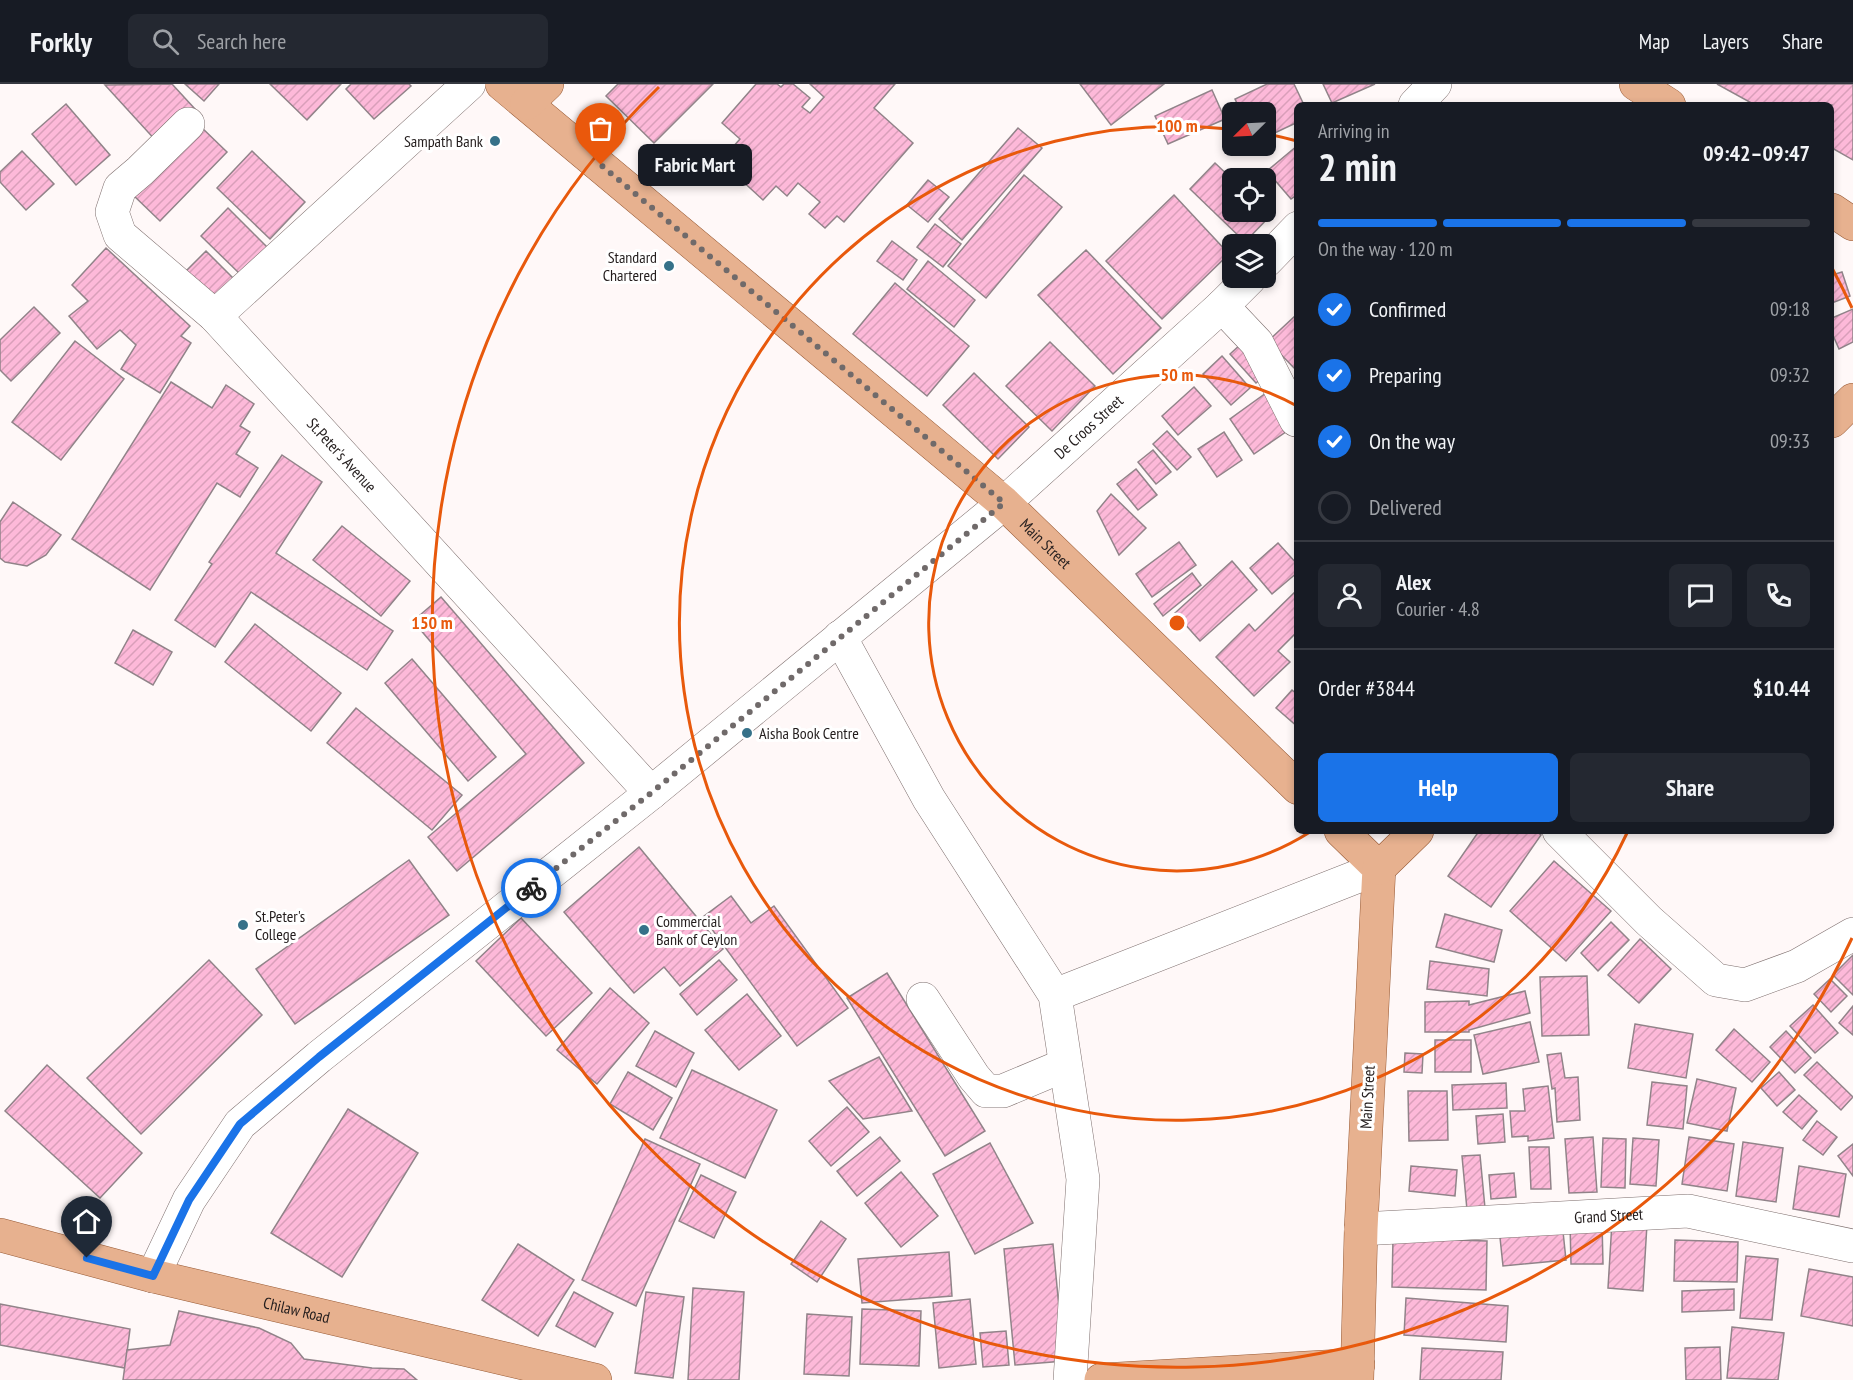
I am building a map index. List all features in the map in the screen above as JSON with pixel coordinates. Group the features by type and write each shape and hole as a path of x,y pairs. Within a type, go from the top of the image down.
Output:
{"main road":[{"path":"1636,84 1664,102"},
{"name":"Main Street","path":"526,90 1004,503 1294,784"},
{"path":"1834,211 1853,224"},
{"path":"1834,419 1853,400"},
{"path":"1344,834 1379,868 1414,834"},
{"name":"Main Street","path":"1358,1373 1361,1229 1379,868"},
{"name":"Chilaw Road","path":"0,1235 153,1276 595,1380"},
{"path":"1101,1380 1358,1373"}],"street":[{"path":"215,316 469,84"},
{"path":"1418,102 1435,84"},
{"name":"St.Peter's Avenue","path":"188,124 120,188 112,212 120,235 215,316 651,793"},
{"path":"1276,251 1294,232"},
{"name":"De Croos Street","path":"153,1276 189,1200 240,1124 319,1057 651,793 1004,503 1240,288"},
{"path":"1222,306 1257,343 1294,416"},
{"path":"840,637 930,798 1055,994 1083,1179 1070,1380"},
{"path":"1562,834 1649,921 1716,980 1745,984 1797,966 1853,934"},
{"path":"1055,994 1379,868"},
{"path":"923,999 974,1077 986,1091 1003,1091 1065,1065"},
{"name":"Grand Street","path":"1361,1229 1688,1211 1853,1246"}],"building":[{"path":"172,84 195,109 158,143 105,85"},
{"path":"185,84 219,84 204,101"},
{"path":"270,84 341,84 307,120"},
{"path":"351,84 409,84 411,86 374,119 346,89"},
{"path":"618,84 713,84 654,143 606,96"},
{"path":"756,84 777,84 781,87 784,84 793,84 810,98 802,107 810,113 824,97 810,84 895,84 874,108 913,143 844,222 837,216 825,228 809,214 820,202 798,183 787,196 776,186 763,200 738,177 750,164 732,148 740,139 722,123"},
{"path":"1080,84 1164,84 1111,125"},
{"path":"1267,84 1294,84 1303,102 1294,102 1294,124 1276,132 1276,102 1236,102 1235,99"},
{"path":"1323,84 1375,84 1334,102 1332,102"},
{"path":"1717,84 1853,84 1853,160 1834,149 1834,102 1750,102"},
{"path":"1212,90 1222,112 1222,120 1168,144 1155,116"},
{"path":"66,104 110,155 76,185 32,134"},
{"path":"199,125 227,152 160,221 132,194"},
{"path":"1018,128 1042,148 962,240 939,219"},
{"path":"1294,148 1294,197 1291,199 1276,182 1276,168 1271,168"},
{"path":"22,151 54,184 26,210 0,182 0,172"},
{"path":"252,151 305,202 270,239 217,188"},
{"path":"1215,163 1222,170 1222,220 1190,189"},
{"path":"1024,175 1062,207 986,298 948,266"},
{"path":"928,180 949,197 928,222 907,205"},
{"path":"1174,195 1222,246 1222,261 1162,319 1106,261"},
{"path":"228,208 269,249 242,276 201,236"},
{"path":"1224,222 1264,222 1253,234 1237,234"},
{"path":"935,224 961,244 943,267 917,247"},
{"path":"892,241 917,260 903,280 877,261"},
{"path":"106,248 190,326 181,336 191,343 160,393 121,369 136,345 120,330 97,349 69,316 88,301 72,285"},
{"path":"1086,250 1161,328 1113,374 1038,295"},
{"path":"206,251 235,280 211,304 182,275"},
{"path":"928,261 975,300 954,327 907,289"},
{"path":"1842,272 1850,296 1834,302 1834,274"},
{"path":"895,283 969,346 927,396 853,334"},
{"path":"34,307 60,333 11,381 0,370 0,340"},
{"path":"1853,309 1853,342 1839,349 1834,338 1834,317"},
{"path":"1294,317 1294,368 1268,341"},
{"path":"75,341 124,379 61,460 12,422"},
{"path":"1050,342 1095,386 1052,431 1006,386"},
{"path":"1241,344 1267,374 1256,383 1230,354"},
{"path":"1222,356 1250,388 1231,405 1203,374"},
{"path":"974,373 1029,427 998,459 943,405"},
{"path":"171,382 212,408 226,385 254,404 240,426 250,432 236,454 258,468 240,497 217,483 150,590 72,539"},
{"path":"1194,387 1211,406 1178,435 1162,416"},
{"path":"1266,393 1290,429 1254,454 1230,419"},
{"path":"1167,431 1191,457 1177,470 1153,444"},
{"path":"1224,432 1242,460 1217,477 1198,449"},
{"path":"1153,450 1171,472 1156,484 1138,462"},
{"path":"282,455 322,482 276,553 393,631 367,670 251,592 215,647 175,620 212,564 209,562"},
{"path":"1136,469 1157,495 1138,510 1117,484"},
{"path":"1111,494 1146,528 1119,555 1097,511"},
{"path":"13,502 61,535 46,555 27,566 5,562 0,558 0,522"},
{"path":"342,526 410,581 381,616 313,560"},
{"path":"1179,542 1196,565 1152,597 1136,574"},
{"path":"1278,543 1294,561 1294,575 1272,594 1250,568"},
{"path":"1232,561 1257,590 1200,641 1175,613"},
{"path":"1192,573 1201,585 1163,616 1154,604"},
{"path":"1294,593 1294,635 1278,651 1290,662 1254,696 1216,657 1249,624 1255,631"},
{"path":"441,597 584,763 457,871 428,837 526,754 413,621"},
{"path":"255,624 341,693 311,731 225,662"},
{"path":"133,630 172,652 153,685 115,663"},
{"path":"412,659 496,757 468,781 385,683"},
{"path":"1292,690 1294,692 1294,724 1276,708"},
{"path":"356,708 462,795 432,830 327,743"},
{"path":"1477,834 1541,835 1491,907 1448,876"},
{"name":"Commercial Bank of Ceylon","path":"639,847 723,949 680,986 664,967 634,993 564,912"},
{"path":"409,860 449,915 295,1024 256,969"},
{"path":"1554,861 1611,911 1566,961 1510,911"},
{"path":"731,896 751,923 774,906 848,1008 797,1046 703,917"},
{"path":"1445,914 1502,930 1494,962 1436,947"},
{"path":"521,918 592,993 546,1036 476,961"},
{"path":"1611,922 1629,940 1598,971 1581,953"},
{"path":"1640,939 1671,969 1639,1003 1608,975"},
{"path":"1853,955 1853,995 1833,975"},
{"path":"209,960 262,1015 141,1134 87,1078"},
{"path":"719,960 737,980 697,1015 680,994"},
{"path":"1430,961 1489,969 1487,996 1427,989"},
{"path":"887,973 985,1131 945,1156 847,998"},
{"path":"1587,976 1589,1035 1542,1036 1540,977"},
{"path":"1830,979 1847,996 1831,1012 1814,994"},
{"path":"610,988 649,1023 597,1084 557,1050"},
{"path":"1525,991 1530,1013 1469,1030 1469,1032 1425,1032 1425,1002 1469,1001 1469,1005"},
{"path":"747,994 781,1036 739,1070 705,1030"},
{"path":"1813,1005 1838,1033 1815,1053 1790,1026"},
{"path":"1853,1006 1853,1035 1839,1023"},
{"path":"1530,1022 1539,1062 1483,1074 1474,1035"},
{"path":"1635,1024 1693,1034 1686,1078 1628,1068"},
{"path":"1734,1029 1770,1062 1752,1082 1716,1050"},
{"path":"655,1031 694,1053 676,1087 636,1066"},
{"path":"1786,1031 1811,1058 1795,1073 1770,1047"},
{"path":"1435,1040 1471,1040 1471,1072 1435,1072"},
{"path":"1405,1053 1423,1054 1422,1073 1404,1072"},
{"path":"1561,1053 1565,1078 1578,1077 1580,1120 1557,1122 1555,1088 1552,1089 1547,1055"},
{"path":"879,1057 912,1111 863,1119 829,1081"},
{"path":"1817,1062 1853,1097 1841,1110 1804,1075"},
{"path":"47,1065 142,1153 100,1198 5,1111"},
{"path":"692,1070 777,1110 745,1178 660,1138"},
{"path":"628,1072 672,1098 653,1130 610,1104"},
{"path":"1779,1072 1795,1090 1777,1106 1761,1088"},
{"path":"1697,1079 1736,1088 1727,1131 1687,1123"},
{"path":"1652,1082 1687,1086 1683,1129 1647,1125"},
{"path":"1506,1083 1507,1108 1453,1110 1452,1085"},
{"path":"1548,1086 1554,1138 1528,1141 1528,1136 1512,1137 1510,1111 1525,1111 1523,1089"},
{"path":"1408,1091 1447,1091 1448,1140 1409,1141"},
{"path":"1799,1095 1817,1111 1802,1129 1783,1112"},
{"path":"847,1107 869,1132 831,1166 809,1141"},
{"path":"348,1109 418,1153 342,1277 271,1233"},
{"path":"1503,1114 1505,1142 1478,1144 1476,1116"},
{"path":"1817,1121 1837,1137 1823,1155 1803,1140"},
{"path":"880,1137 900,1161 857,1196 837,1171"},
{"path":"1593,1137 1597,1192 1569,1193 1565,1139"},
{"path":"1689,1137 1734,1144 1727,1191 1682,1184"},
{"path":"1603,1138 1626,1139 1625,1188 1601,1187"},
{"path":"1633,1138 1659,1140 1656,1186 1630,1184"},
{"path":"645,1139 700,1164 636,1306 582,1280"},
{"path":"1743,1142 1783,1148 1776,1202 1736,1196"},
{"path":"990,1143 1033,1223 975,1254 933,1174"},
{"path":"1853,1144 1853,1176 1838,1156"},
{"path":"1529,1147 1549,1147 1551,1189 1531,1189"},
{"path":"1480,1155 1485,1208 1467,1210 1462,1156"},
{"path":"1411,1166 1457,1170 1455,1196 1409,1191"},
{"path":"1799,1166 1846,1174 1839,1217 1793,1209"},
{"path":"901,1172 938,1216 901,1247 865,1203"},
{"path":"1514,1173 1516,1197 1491,1199 1489,1175"},
{"path":"701,1175 736,1192 714,1238 679,1221"},
{"path":"821,1221 846,1239 817,1282 791,1264"},
{"path":"1562,1222 1566,1260 1503,1266 1499,1228"},
{"path":"1602,1222 1603,1264 1571,1264 1570,1223"},
{"path":"1612,1222 1647,1224 1643,1291 1608,1288"},
{"path":"1393,1238 1487,1241 1486,1290 1392,1287"},
{"path":"1675,1240 1738,1242 1737,1282 1674,1281"},
{"path":"518,1244 574,1280 538,1336 482,1300"},
{"path":"1053,1244 1064,1361 1015,1365 1004,1249"},
{"path":"949,1252 952,1296 862,1303 858,1259"},
{"path":"1746,1256 1778,1259 1772,1320 1740,1318"},
{"path":"1809,1269 1853,1277 1853,1326 1801,1316"},
{"path":"693,1288 744,1292 739,1380 688,1380"},
{"path":"1734,1289 1734,1310 1682,1312 1682,1291"},
{"path":"574,1292 613,1313 595,1347 556,1326"},
{"path":"646,1292 684,1297 673,1378 635,1373"},
{"path":"1406,1298 1508,1306 1506,1342 1404,1335"},
{"path":"970,1299 976,1364 939,1368 933,1303"},
{"path":"0,1304 130,1329 125,1368 0,1345"},
{"path":"862,1309 921,1311 919,1366 860,1364"},
{"path":"179,1311 259,1328 291,1343 304,1359 372,1368 404,1369 417,1380 123,1380 127,1350 170,1345"},
{"path":"807,1314 852,1317 849,1376 804,1374"},
{"path":"1732,1327 1784,1333 1778,1380 1727,1378"},
{"path":"1006,1331 1009,1365 983,1367 980,1333"},
{"path":"1720,1347 1721,1380 1686,1380 1685,1348"},
{"path":"1422,1348 1503,1352 1501,1380 1420,1380"}],"way so far":[{"path":"531,888 651,793 1004,503 601,165"}],"place":[{"name":"Sampath Bank","path":"495,141"},
{"name":"Fabric Mart","path":"601,165"},
{"name":"Standard Chartered","path":"669,266"},
{"name":"Aisha Book Centre","path":"747,733"},
{"name":"St.Peter's College","path":"243,925"},
{"name":"Commercial Bank of Ceylon","path":"644,930"}],"route":[{"path":"87,1258 153,1276 189,1200 240,1124 319,1057 531,888"}]}
